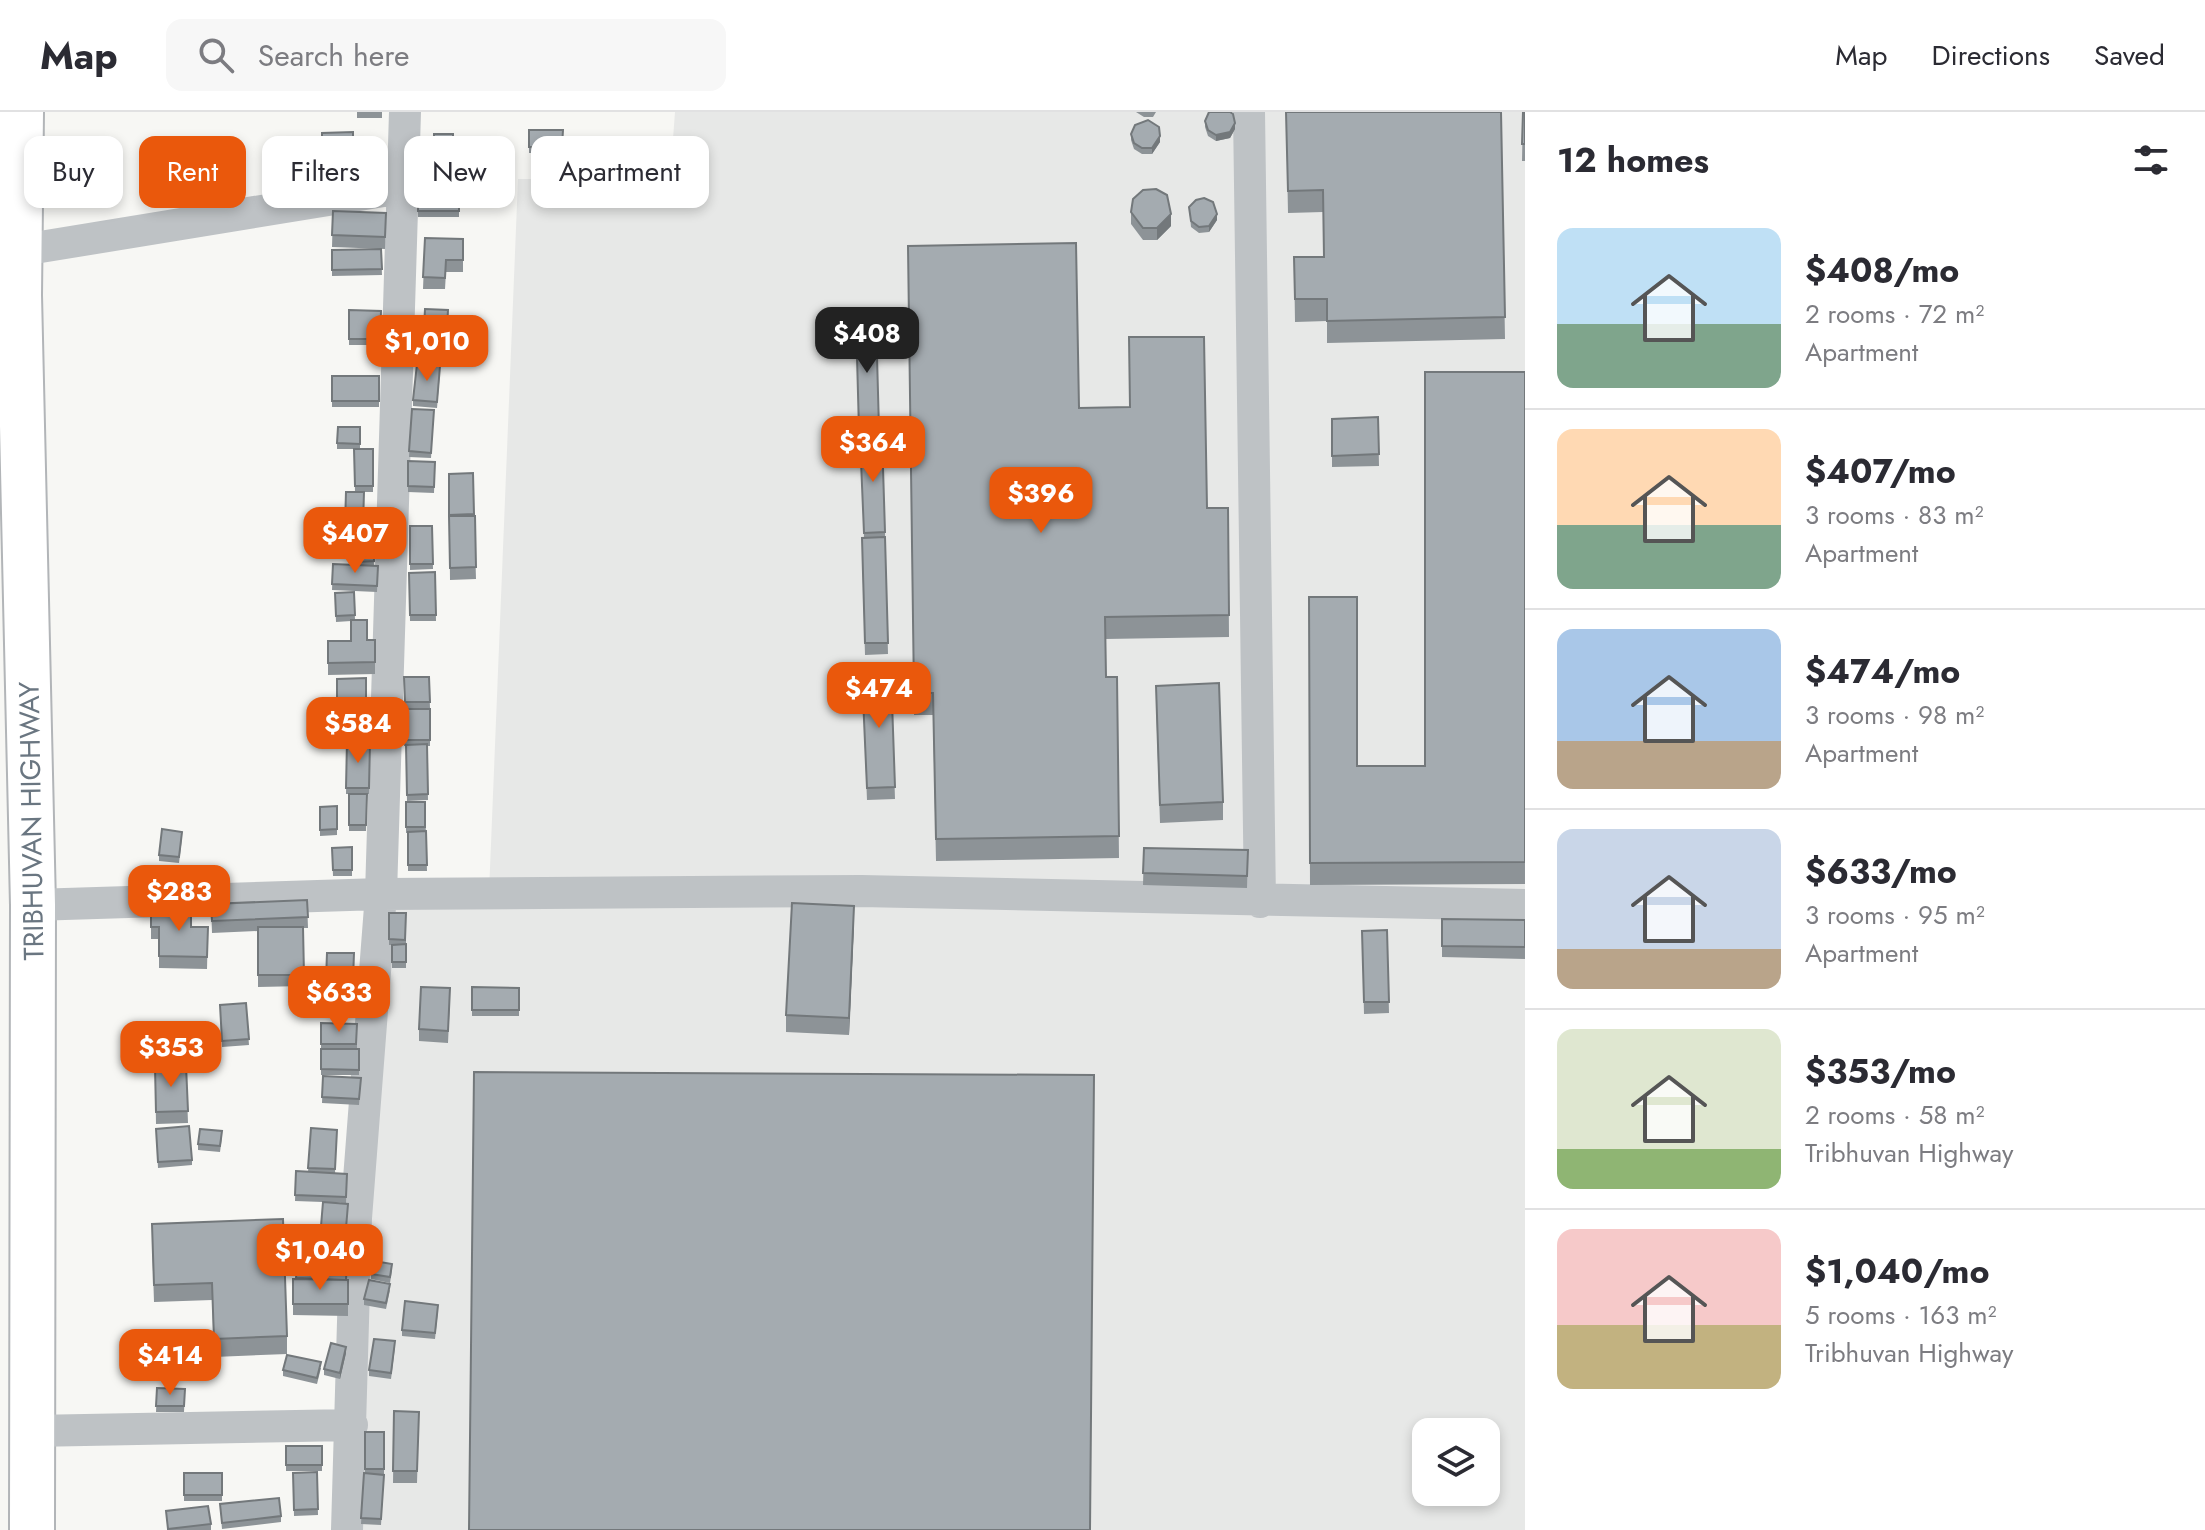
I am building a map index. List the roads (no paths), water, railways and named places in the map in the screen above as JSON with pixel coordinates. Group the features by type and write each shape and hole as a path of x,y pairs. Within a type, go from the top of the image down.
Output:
{"highway":[{"name":"TRIBHUVAN HIGHWAY","path":"21,112 22,250 10,296 33,905 32,1530"}],"street":[{"path":"347,1530 356,1218 381,894 405,112"},
{"path":"1249,112 1260,902"},
{"path":"22,250 402,188"},
{"path":"33,905 381,894 861,891 1260,902 1525,905"},
{"path":"32,1431 352,1425"}]}
